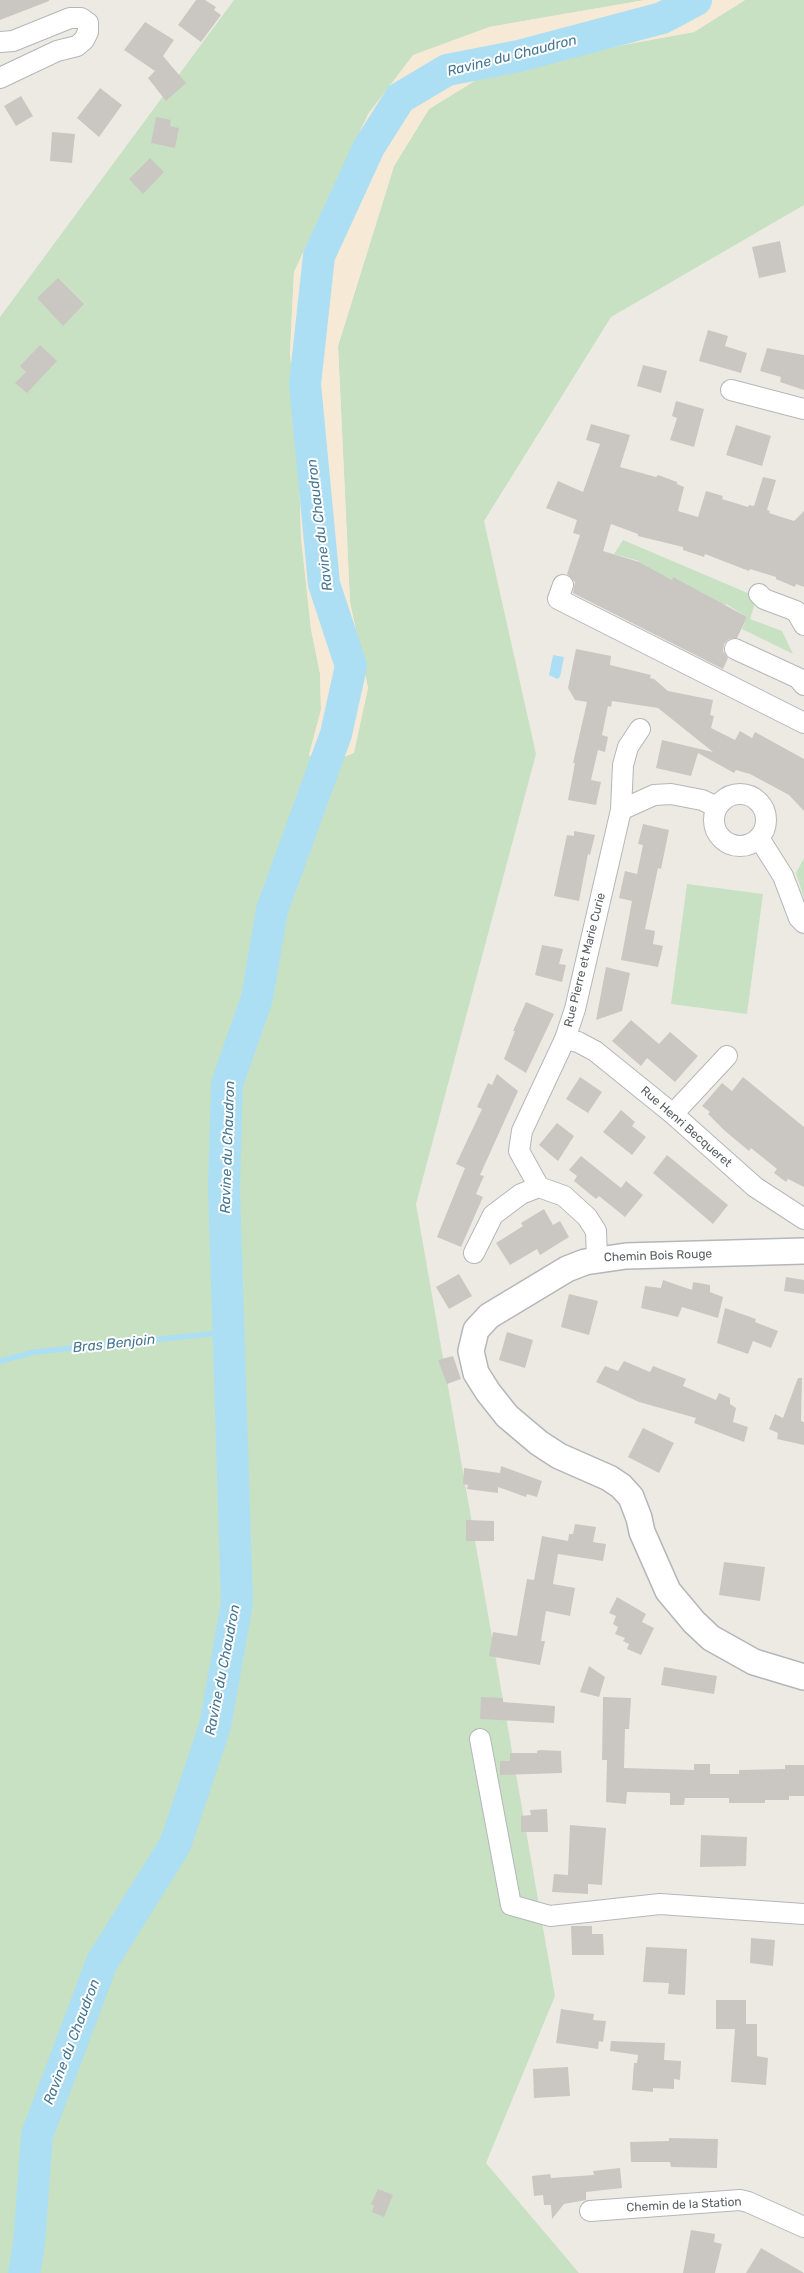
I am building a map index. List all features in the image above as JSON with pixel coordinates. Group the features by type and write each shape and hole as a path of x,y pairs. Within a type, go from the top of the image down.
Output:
{"street":[{"path":"0,42 13,41 70,18 81,18 88,23 88,32 84,40 77,46 57,51 0,78"},
{"path":"731,390 804,409"},
{"path":"563,584 558,599 804,723"},
{"path":"759,594 764,599 796,611 804,625"},
{"path":"735,649 798,678 804,685"},
{"name":"Rue Pierre et Marie Curie","path":"539,1187 519,1151 522,1131 566,1039 575,1009 621,810 623,765 628,747 640,729"},
{"path":"621,810 654,795 670,794 702,800 717,807"},
{"path":"737,794 750,795 760,803 766,814 765,827 759,838 748,845 736,846 724,841 716,831 713,819 717,807 725,798 737,794"},
{"path":"759,838 783,876 799,918 804,923"},
{"name":"Rue Henri Becqueret","path":"566,1039 578,1042 595,1051 673,1114 755,1187 804,1219"},
{"path":"673,1114 727,1056"},
{"path":"474,1253 493,1215 521,1194 539,1187 564,1196 587,1217 596,1231 596,1259"},
{"name":"Chemin Bois Rouge","path":"804,1251 626,1256 596,1259 566,1269 490,1316 476,1330 472,1341 471,1356 476,1373 507,1416 539,1443 559,1456 609,1478 622,1486 631,1497 642,1532 668,1591 706,1633 754,1662 804,1677"},
{"path":"480,1739 511,1905 550,1916 660,1904 804,1914"},
{"name":"Chemin de la Station","path":"590,2211 740,2200 804,2227"}],"green space":[{"path":"234,0 645,0 489,27 324,210 294,272 290,353 298,437 301,537 311,629 320,673 321,710 309,755 325,764 353,753 368,688 350,602 338,346 394,166 429,109 481,77 623,45 694,32 745,0 804,0 804,205 611,317 484,521 536,754 416,1204 555,1996 486,2163 579,2273 0,2273 0,317"},
{"path":"623,540 757,597 750,619 782,631 793,654 742,629 747,617 726,604 724,606 673,578 672,580 638,563 639,561 614,554"},
{"path":"804,858 804,898 796,873"},
{"path":"687,884 763,894 747,1014 671,1004"}],"sand":[{"path":"645,0 745,0 694,32 623,45 481,77 429,109 394,166 338,346 350,602 368,688 354,753 325,764 309,755 321,710 320,673 311,629 301,537 298,437 290,353 294,272 368,114 413,55 489,27"}],"water":[{"path":"553,655 564,657 560,677 557,679 549,675"}],"building":[{"path":"0,0 49,0 49,1 0,20"},
{"path":"196,0 205,0 216,7 214,10 221,15 201,42 178,25"},
{"path":"145,22 174,40 163,56 186,83 166,101 148,78 155,71 124,50"},
{"path":"100,88 122,105 99,137 77,118"},
{"path":"21,96 33,116 16,126 4,106"},
{"path":"156,117 171,120 170,126 179,128 175,148 151,143"},
{"path":"52,132 75,134 72,163 50,161"},
{"path":"150,158 164,172 143,194 129,179"},
{"path":"780,241 786,272 759,278 752,247"},
{"path":"58,278 84,304 63,326 37,298"},
{"path":"708,330 728,336 725,346 747,353 741,373 699,361"},
{"path":"40,345 57,361 27,393 15,383 26,372 20,366"},
{"path":"767,348 804,355 804,390 780,382 781,377 760,371"},
{"path":"643,365 667,371 661,393 637,386"},
{"path":"676,401 704,409 694,447 670,440 677,418 672,416"},
{"path":"591,424 630,435 620,467 656,477 658,475 677,482 677,484 684,487 678,511 698,517 706,491 723,496 722,499 748,507 749,505 754,506 763,477 776,480 767,510 770,511 769,513 794,521 804,511 804,587 796,584 795,587 776,579 776,577 750,569 749,571 705,554 704,557 683,550 683,547 638,536 638,534 611,524 603,551 639,562 672,580 673,577 747,617 737,638 729,639 724,644 723,651 728,658 723,669 573,593 575,582 567,574 580,535 573,533 577,520 546,508 558,481 583,492 600,444 586,440"},
{"path":"736,425 771,436 762,466 726,455"},
{"path":"576,649 611,656 610,665 651,675 650,678 654,679 668,691 713,700 710,715 714,716 711,728 735,740 740,731 752,738 755,732 804,759 804,811 789,795 750,774 736,770 734,773 698,753 691,776 656,768 662,740 713,752 658,708 612,701 611,707 608,706 602,735 608,737 605,752 598,750 591,780 601,782 596,805 568,800 575,763 573,763 587,702 575,700 568,688"},
{"path":"643,824 669,830 661,869 658,868 645,929 655,931 653,944 663,946 658,967 621,960 632,901 619,898 625,871 637,874 643,845 638,844"},
{"path":"574,831 595,835 590,855 588,854 579,901 554,896 567,835 574,836"},
{"path":"542,945 563,949 559,964 566,965 562,982 535,975"},
{"path":"606,967 630,973 622,1011 596,1020"},
{"path":"526,1002 554,1014 526,1073 504,1059 515,1031 513,1031"},
{"path":"631,1020 659,1044 670,1032 698,1056 675,1082 647,1058 641,1066 612,1041"},
{"path":"497,1074 518,1091 480,1175 484,1176 476,1194 483,1197 461,1247 437,1237 465,1168 456,1164 482,1109 477,1107 488,1083 492,1085"},
{"path":"580,1077 602,1092 588,1113 566,1099"},
{"path":"743,1077 804,1127 804,1187 788,1179 786,1182 774,1173 777,1169 751,1148 749,1151 725,1131 708,1114 710,1112 702,1106 722,1083 732,1091"},
{"path":"621,1110 635,1122 632,1126 646,1137 632,1155 603,1132"},
{"path":"557,1123 574,1136 558,1161 539,1145"},
{"path":"667,1155 728,1205 713,1224 653,1173"},
{"path":"581,1156 621,1188 626,1181 643,1195 625,1217 599,1196 596,1199 574,1181 577,1176 569,1170"},
{"path":"544,1209 553,1225 560,1221 569,1237 540,1255 537,1249 510,1265 496,1243 523,1226 521,1223"},
{"path":"459,1274 472,1296 449,1309 436,1287"},
{"path":"786,1277 804,1280 804,1294 784,1291"},
{"path":"663,1280 692,1290 693,1282 710,1285 710,1292 723,1297 718,1318 682,1307 678,1317 641,1308 645,1286 661,1288"},
{"path":"569,1294 598,1301 589,1335 561,1327"},
{"path":"725,1308 756,1319 755,1322 778,1331 771,1348 753,1341 748,1354 717,1343"},
{"path":"507,1332 533,1340 525,1368 499,1360"},
{"path":"453,1356 461,1379 447,1384 438,1360"},
{"path":"624,1361 650,1372 653,1366 686,1379 683,1386 716,1400 719,1393 730,1398 730,1404 736,1408 733,1422 748,1427 744,1442 694,1423 696,1418 639,1402 596,1382 605,1366 618,1371"},
{"path":"798,1378 802,1378 801,1421 804,1422 804,1445 777,1439 778,1433 769,1429 775,1414 783,1418"},
{"path":"643,1428 674,1443 659,1473 628,1457"},
{"path":"501,1466 542,1481 537,1497 527,1494 526,1497 498,1487 498,1493 467,1489 468,1485 463,1484 464,1468 500,1473"},
{"path":"466,1520 494,1521 494,1541 466,1541"},
{"path":"575,1524 596,1527 593,1542 606,1544 603,1561 558,1554 553,1584 575,1588 570,1616 546,1611 541,1641 545,1641 540,1665 489,1656 493,1632 517,1636 527,1579 534,1580 542,1536 568,1541 569,1534 573,1534"},
{"path":"724,1562 765,1567 760,1601 719,1595"},
{"path":"617,1597 646,1614 642,1622 654,1628 641,1655 627,1649 629,1644 623,1641 625,1638 615,1634 618,1627 613,1624 616,1616 609,1613"},
{"path":"589,1666 605,1677 599,1697 580,1692"},
{"path":"664,1667 717,1676 714,1694 661,1685"},
{"path":"481,1697 503,1698 503,1702 555,1706 554,1723 480,1719"},
{"path":"603,1697 631,1698 629,1729 625,1729 624,1768 694,1770 694,1764 710,1764 710,1774 739,1774 739,1770 785,1769 785,1765 804,1765 804,1796 789,1796 789,1800 765,1800 765,1803 729,1803 729,1798 685,1798 684,1805 670,1805 670,1793 627,1792 626,1804 606,1802 607,1760 602,1760"},
{"path":"540,1750 561,1751 562,1773 500,1775 500,1761 510,1761 510,1753 537,1753"},
{"path":"547,1809 548,1832 521,1832 521,1816 531,1815 530,1810"},
{"path":"570,1825 606,1828 602,1885 588,1884 588,1894 552,1892 554,1874 568,1875"},
{"path":"701,1835 747,1837 746,1866 700,1867"},
{"path":"571,1926 592,1926 592,1934 603,1934 604,1955 572,1955"},
{"path":"751,1938 775,1940 773,1966 750,1963"},
{"path":"646,1947 687,1949 685,1995 668,1994 669,1983 643,1982"},
{"path":"716,2000 746,2000 746,2024 757,2024 757,2056 768,2058 766,2085 731,2082 735,2029 716,2029"},
{"path":"561,2009 594,2014 593,2020 606,2021 603,2042 599,2041 598,2049 556,2043"},
{"path":"611,2041 665,2043 664,2060 681,2061 680,2080 674,2079 674,2089 653,2088 653,2092 632,2090 634,2063 637,2063 638,2055 610,2051"},
{"path":"568,2067 570,2096 534,2098 533,2069"},
{"path":"669,2138 718,2139 717,2168 671,2167 670,2162 631,2162 630,2142 669,2141"},
{"path":"620,2168 622,2188 586,2192 586,2200 564,2204 552,2219 551,2205 544,2205 543,2195 534,2196 532,2176 550,2174 551,2178 594,2175 593,2171"},
{"path":"378,2189 393,2195 384,2217 372,2212 374,2206 371,2204"},
{"path":"691,2230 715,2234 714,2242 722,2244 715,2273 683,2273"},
{"path":"761,2248 804,2273 746,2273"}],"waterway":[{"name":"Ravine du Chaudron","path":"24,2273 29,2244 37,2135 102,1962 175,1845 215,1726 237,1603 224,1188 227,1084 257,998 272,910 336,734 351,666 324,584 305,384 319,256 369,147 400,98 447,70 519,56 662,18 696,0"},
{"name":"Bras Benjoin","path":"0,1361 35,1352 229,1332"}]}
